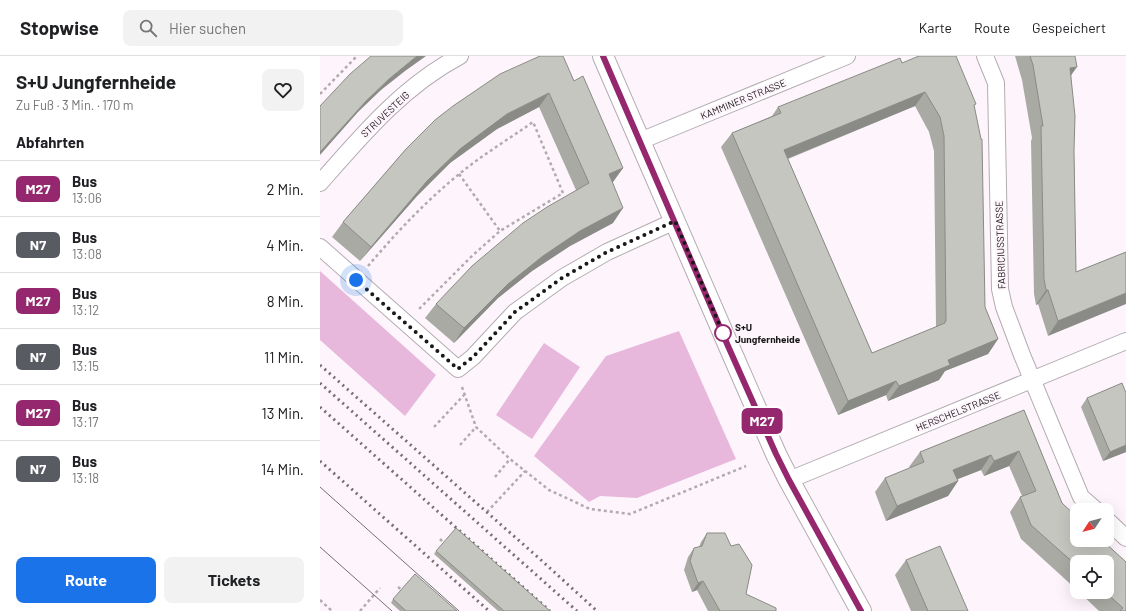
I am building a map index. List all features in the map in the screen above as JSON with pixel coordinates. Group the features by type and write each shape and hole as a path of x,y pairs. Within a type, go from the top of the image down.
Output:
{"street":[{"name":"STRUVESTEIG","path":"320,183 369,127 394,104 423,79 460,56"},
{"path":"603,56 731,352 789,480 861,611"},
{"name":"KAMMINER STRASSE","path":"640,141 847,56"},
{"name":"FABRICIUSSTRASSE","path":"985,56 996,83 1000,289 1004,307 1032,380 1081,497 1088,503"},
{"path":"320,247 458,369 473,357 515,312 562,278 607,252 675,221"},
{"name":"HERSCHELSTRASSE","path":"789,480 1126,341"},
{"path":"1114,527 1126,538"}],"path":[{"path":"320,94 357,56"},
{"path":"365,270 391,239 432,198 460,174 533,122 563,193 500,231 417,311"},
{"path":"460,174 500,231"},
{"path":"458,369 464,395 476,427 510,460 549,490 590,509 630,514 746,466"},
{"path":"434,427 464,395"},
{"path":"460,444 476,427"},
{"path":"496,477 510,460"},
{"path":"487,512 525,471"},
{"path":"440,539 445,544 450,538"},
{"path":"398,587 402,590"},
{"path":"360,611 380,588"},
{"path":"320,600 332,611"}],"shaded area":[{"path":"320,271 436,375 405,416 320,340"},
{"path":"679,331 736,459 637,498 600,496 589,502 534,456 606,356"},
{"path":"544,343 580,367 532,439 496,415"}],"building":[{"path":"371,56 417,56 389,79 366,101 320,152 320,106 350,74"},
{"path":"540,56 563,56 574,81 583,76 623,168 609,174 623,208 580,231 543,256 508,284 464,328 436,304 472,266 523,223 547,207 589,183 549,93 507,114 460,149 427,181 371,247 343,222 406,149 435,120 500,74"},
{"path":"919,56 956,56 976,104 974,105 982,139 985,307 998,339 948,360 950,365 899,386 896,381 848,401 732,133 781,113 778,107 900,58 902,63","holes":["925,92 940,117 944,136 946,321 945,323 872,353 784,150"]},
{"path":"1030,56 1075,56 1077,67 1070,68 1075,116 1074,151 1076,272 1126,252 1126,293 1058,321 1048,290 1046,290 1044,279 1041,126 1043,126 1033,65"},
{"path":"1122,383 1126,393 1126,445 1110,452 1087,398"},
{"path":"1024,410 1062,503 1070,510 1070,547 1110,547 1126,562 1126,611 1120,611 1123,608 1113,599 1114,555 1070,555 1070,560 1031,525 1020,497 1036,491 1019,451 994,461 991,455 953,470 958,481 897,506 885,478 924,462 920,452"},
{"path":"456,528 550,611 504,611 436,551"},
{"path":"707,533 725,533 731,546 739,544 752,565 746,594 776,608 776,611 720,611 703,581 698,583 690,561 694,548 702,546"},
{"path":"940,546 968,611 928,611 906,560"},
{"path":"415,574 457,611 406,611 393,599"}],"tram line":[{"path":"320,487 459,611"},
{"path":"320,547 392,611"}],"railway":[{"path":"320,365 597,611"},
{"path":"320,383 577,611"},
{"path":"320,407 550,611"},
{"path":"320,461 489,611"}],"bus line":[{"name":"M27","path":"603,56 776,454 861,611"}],"place":[{"name":"S+U Jungfernheide","path":"723,333"}],"route":[{"path":"356,280 458,369 473,357 515,312 562,278 607,252 675,221 723,333"}]}
